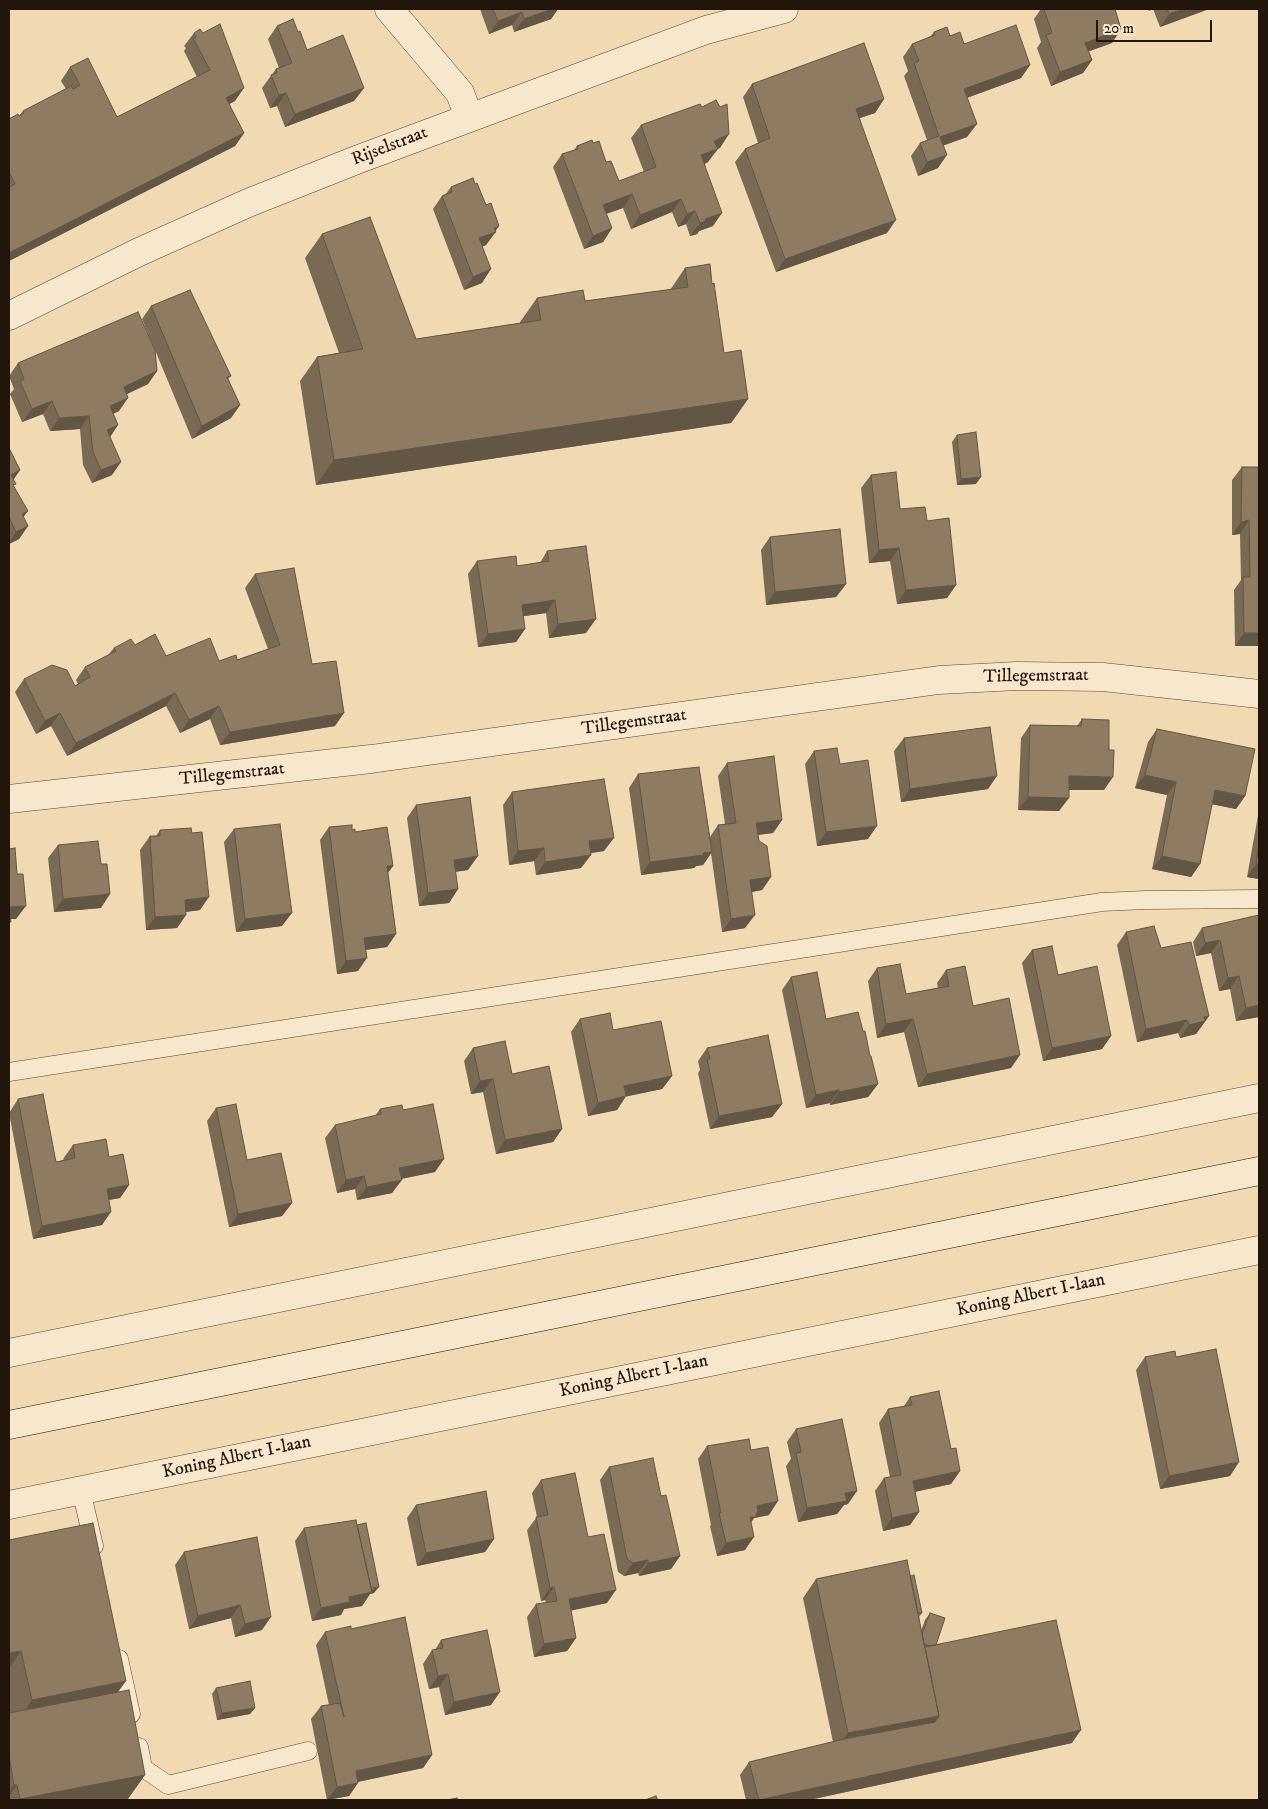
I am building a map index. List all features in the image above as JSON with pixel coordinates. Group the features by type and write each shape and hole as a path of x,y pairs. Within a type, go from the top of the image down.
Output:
{"street":[{"path":"389,9 460,93 469,117"},
{"name":"Rijselstraat","path":"9,316 139,252 248,203 359,158 706,30 784,9"},
{"name":"Tillegemstraat","path":"9,799 370,759 939,680 1017,676 1095,676 1259,694"},
{"path":"9,1353 1259,1098"},
{"path":"9,1425 1259,1170"},
{"name":"Koning Albert I-laan","path":"9,1505 1259,1250"}],"lane":[{"path":"9,1072 1102,902 1259,899"},
{"path":"81,1490 98,1566"},
{"path":"115,1642 143,1768 168,1785 308,1751"}],"building":[{"path":"493,9 552,9 524,19 522,12 498,21"},
{"path":"1044,9 1115,9 1121,29 1085,43 1092,60 1060,72 1046,35 1052,33"},
{"path":"1167,9 1183,9 1169,14"},
{"path":"293,19 307,50 343,35 364,88 295,114 286,93 279,95 271,75 277,73 276,69 292,63 277,26"},
{"path":"220,24 244,88 226,98 244,133 9,253 9,187 15,184 9,172 9,119 18,114 19,116 24,113 23,111 71,86 73,89 80,85 70,67 88,58 117,117 210,70 193,38 196,37 194,33 200,29 203,33"},
{"path":"1016,25 1030,65 964,89 977,124 940,137 947,155 927,162 920,143 939,136 914,63 919,61 912,44 935,35 934,32 947,27 950,36 960,32 964,44"},
{"path":"864,43 884,99 856,109 896,220 785,259 745,149 770,138 752,84"},
{"path":"716,100 720,107 727,104 729,134 714,141 718,149 701,155 722,213 705,219 706,221 700,223 695,211 687,214 681,199 640,215 632,194 603,205 612,228 593,236 562,154 578,149 577,146 592,140 593,143 599,141 606,162 611,161 619,181 656,167 641,125 700,104 702,107"},
{"path":"473,178 486,205 491,203 499,226 494,228 496,232 479,238 491,269 473,277 442,196 452,192 451,187"},
{"path":"370,217 416,339 541,320 537,298 583,290 585,301 688,287 685,268 710,264 724,353 741,350 748,399 334,460 317,357 363,349 322,234"},
{"path":"190,290 231,376 227,377 240,405 202,426 151,306"},
{"path":"138,312 155,350 157,371 124,387 128,398 110,406 118,425 107,430 121,462 101,470 93,452 89,416 59,418 52,401 32,409 20,381 24,379 18,363"},
{"path":"976,432 981,477 961,479 957,435"},
{"path":"9,448 20,470 11,475 16,484 13,485 28,511 22,514 28,526 16,532 9,517"},
{"path":"1242,467 1259,467 1259,633 1244,633 1243,577 1250,577 1249,520 1241,522"},
{"path":"896,472 900,509 925,507 927,521 949,518 956,585 906,590 899,548 879,550 871,475"},
{"path":"840,529 846,584 775,592 770,537"},
{"path":"586,546 596,619 558,624 555,600 522,605 525,629 488,634 477,561 516,556 517,566 549,561 547,551"},
{"path":"294,568 312,664 336,661 344,713 230,732 219,706 189,720 175,693 76,743 60,713 45,721 24,679 52,665 67,670 75,686 90,677 85,667 116,651 114,648 131,639 135,645 155,634 166,656 210,638 219,661 236,655 237,660 280,645 255,574"},
{"path":"1082,719 1109,720 1109,750 1114,750 1113,777 1069,776 1069,798 1028,797 1030,725 1081,726"},
{"path":"990,727 997,776 910,789 904,738"},
{"path":"1157,729 1255,749 1245,796 1215,790 1200,864 1162,856 1176,782 1145,775"},
{"path":"837,748 840,764 868,760 877,826 826,832 814,751"},
{"path":"774,756 782,820 756,823 759,841 767,846 771,877 750,880 755,915 731,919 718,825 736,823 727,763"},
{"path":"699,767 712,852 703,853 704,855 650,862 638,774"},
{"path":"604,779 614,838 589,841 591,855 545,862 544,848 518,851 512,792"},
{"path":"470,797 478,856 454,860 458,889 428,893 416,805"},
{"path":"280,824 292,913 245,919 234,829"},
{"path":"352,825 352,830 355,829 355,832 387,827 393,866 387,866 396,934 364,938 367,958 346,961 329,827"},
{"path":"191,828 192,833 202,832 209,897 185,900 186,915 155,917 150,836 160,836 160,830"},
{"path":"98,841 101,864 107,864 110,894 63,899 58,845"},
{"path":"1259,845 1259,864 1256,864"},
{"path":"15,848 17,874 23,874 26,906 9,907 9,849"},
{"path":"1259,915 1259,1005 1246,1008 1239,976 1228,978 1220,940 1205,943 1202,928"},
{"path":"1154,926 1161,948 1191,942 1209,1016 1204,1017 1205,1021 1189,1025 1187,1020 1146,1029 1126,932"},
{"path":"1052,946 1058,975 1097,966 1111,1036 1052,1048 1032,950"},
{"path":"900,964 906,994 949,986 946,970 965,966 973,1006 1009,998 1020,1055 927,1074 913,1019 886,1024 877,968"},
{"path":"817,972 826,1019 858,1012 863,1031 865,1031 878,1084 816,1095 791,977"},
{"path":"610,1013 613,1030 661,1021 672,1076 624,1086 626,1096 598,1103 580,1019"},
{"path":"768,1035 782,1104 719,1116 707,1059 710,1059 707,1048"},
{"path":"505,1041 512,1074 549,1066 562,1129 505,1140 493,1079 480,1081 473,1048"},
{"path":"43,1094 56,1162 75,1158 73,1145 106,1139 109,1157 123,1154 129,1185 107,1189 111,1212 42,1226 18,1099"},
{"path":"236,1104 247,1160 281,1153 292,1203 238,1214 216,1108"},
{"path":"433,1104 444,1159 399,1168 402,1180 367,1187 364,1176 346,1180 335,1125 381,1114 380,1109 402,1105 403,1110"},
{"path":"1216,1349 1239,1462 1169,1476 1145,1357 1175,1351 1176,1357"},
{"path":"939,1391 951,1449 956,1448 960,1471 913,1481 919,1512 892,1518 884,1478 901,1475 888,1409 912,1405 910,1397"},
{"path":"842,1419 857,1491 845,1493 847,1501 807,1508 796,1453 801,1452 796,1429"},
{"path":"749,1439 751,1450 768,1447 778,1501 757,1506 758,1511 755,1517 750,1517 754,1537 726,1543 707,1446"},
{"path":"653,1458 661,1496 666,1495 680,1556 648,1563 648,1560 633,1563 627,1559 609,1467"},
{"path":"575,1473 588,1537 604,1534 616,1590 569,1599 576,1638 544,1644 536,1604 557,1601 554,1587 550,1588 536,1517 548,1515 541,1480"},
{"path":"486,1491 494,1539 426,1553 416,1505"},
{"path":"356,1520 372,1592 349,1597 350,1602 321,1608 304,1528"},
{"path":"93,1523 126,1681 32,1700 21,1651 9,1653 9,1540"},
{"path":"366,1523 379,1587 371,1588 357,1525"},
{"path":"257,1537 271,1617 245,1624 240,1605 198,1616 184,1552"},
{"path":"907,1560 939,1716 848,1733 816,1579"},
{"path":"914,1575 922,1613 918,1613 910,1576"},
{"path":"930,1613 945,1618 936,1645 930,1646 924,1644 922,1634"},
{"path":"405,1617 432,1755 356,1771 358,1783 337,1787 321,1706 340,1703 344,1717 325,1632 351,1626 351,1629"},
{"path":"1056,1620 1081,1730 759,1800 749,1762 844,1739 935,1722 939,1716 925,1647"},
{"path":"487,1630 500,1692 454,1702 448,1674 438,1676 432,1650 443,1648 441,1640"},
{"path":"250,1681 255,1708 222,1713 216,1688"},
{"path":"129,1690 145,1775 20,1799 17,1785 14,1785 9,1756 9,1713"},
{"path":"656,1796 658,1800 645,1800"}]}
